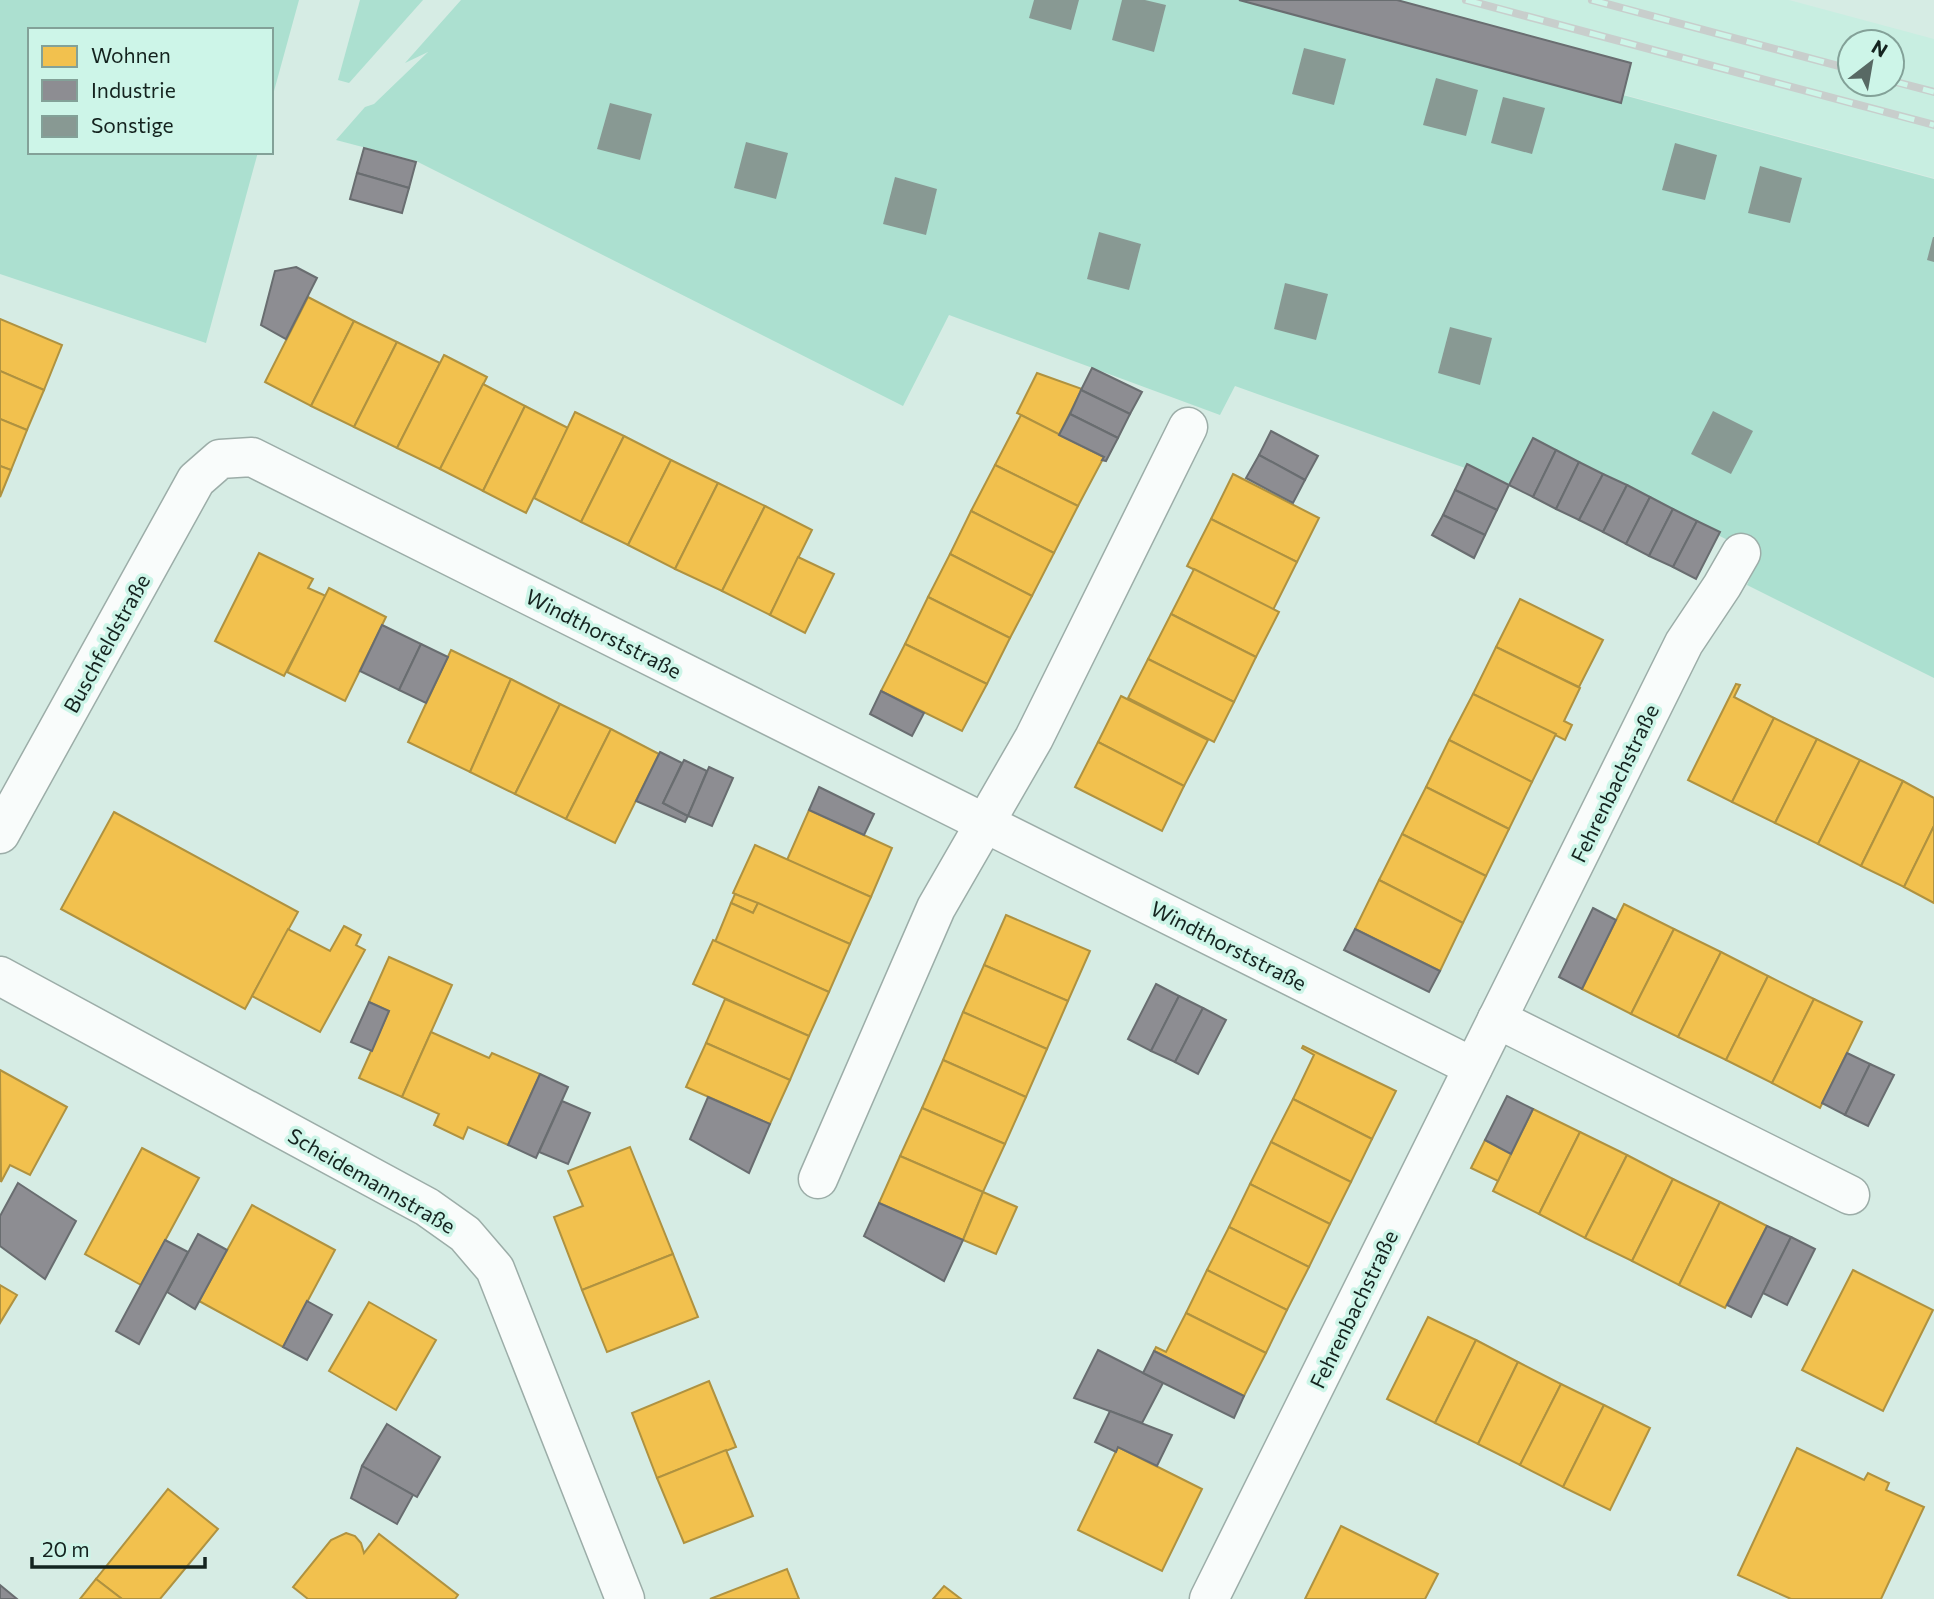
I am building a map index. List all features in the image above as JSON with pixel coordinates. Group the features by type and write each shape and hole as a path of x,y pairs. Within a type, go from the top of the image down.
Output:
{"street":[{"path":"818,1179 936,908 1034,738 1188,427"},
{"name":"Windthorststraße","path":"220,459 252,457 1473,1067"},
{"name":"Buschfeldstraße","path":"0,834 196,480 220,459"},
{"name":"Fehrenbachstraße","path":"1209,1599 1684,643 1741,553"},
{"name":"Scheidemannstraße","path":"0,976 427,1207 465,1234 495,1269 625,1599"},
{"path":"1497,1019 1850,1195"}],"shaded area":[{"path":"0,0 299,0 273,95 273,28 28,28 28,154 257,154 206,343 0,274"},
{"path":"360,0 423,0 349,83 338,80"},
{"path":"461,0 1271,0 1934,179 1934,678 1747,585 1760,556 1540,447 1510,484 1235,386 1220,415 949,315 903,406 416,161 336,140 365,107 374,104 428,52 405,63"},
{"path":"1273,0 1789,0 1893,28 1836,28 1836,98 1906,98 1906,31 1934,39 1934,178"}],"building: Wohnen":[{"path":"308,297 354,321 311,406 265,382"},
{"path":"0,319 62,345 44,390 0,371"},
{"path":"354,321 397,342 354,427 311,406"},
{"path":"397,342 440,363 397,448 354,427"},
{"path":"444,355 487,377 440,469 397,448"},
{"path":"0,371 44,390 27,430 0,419"},
{"path":"1037,373 1082,389 1059,435 1017,413"},
{"path":"483,384 525,406 483,491 440,469"},
{"path":"525,406 568,428 526,513 483,491"},
{"path":"575,412 624,436 581,522 534,498"},
{"path":"1021,415 1104,457 1078,506 995,465"},
{"path":"0,419 27,430 11,470 0,466"},
{"path":"624,436 671,460 628,545 581,522"},
{"path":"671,460 718,483 675,569 628,545"},
{"path":"995,465 1078,506 1054,553 971,511"},
{"path":"0,466 11,470 0,497"},
{"path":"1233,474 1319,518 1297,562 1211,519"},
{"path":"718,483 765,506 722,591 675,569"},
{"path":"765,506 812,530 770,615 722,591"},
{"path":"971,511 1054,553 1032,596 950,554"},
{"path":"1211,519 1297,562 1273,610 1187,566"},
{"path":"259,553 313,579 308,588 326,596 284,676 215,641"},
{"path":"950,554 1032,596 1010,638 928,597"},
{"path":"798,557 834,574 805,633 770,615"},
{"path":"1194,569 1279,612 1256,657 1171,614"},
{"path":"329,588 386,617 345,701 287,672"},
{"path":"928,597 1010,638 987,684 905,644"},
{"path":"1520,599 1603,640 1579,687 1496,647"},
{"path":"1171,614 1256,657 1234,702 1148,659"},
{"path":"905,644 987,684 962,731 881,691"},
{"path":"1496,647 1580,688 1564,721 1572,725 1565,740 1473,694"},
{"path":"451,650 511,679 470,772 408,742"},
{"path":"1148,659 1234,702 1214,742 1128,698"},
{"path":"511,679 560,704 515,794 470,772"},
{"path":"1736,684 1740,685 1734,697 1774,718 1732,802 1688,780"},
{"path":"1473,694 1556,734 1532,782 1449,740"},
{"path":"1121,696 1208,740 1184,786 1098,742"},
{"path":"560,704 611,729 566,819 515,794"},
{"path":"1774,718 1817,739 1775,823 1732,802"},
{"path":"611,729 659,754 615,843 566,819"},
{"path":"1817,739 1860,760 1818,844 1775,823"},
{"path":"1449,740 1532,782 1509,829 1426,787"},
{"path":"1098,742 1184,786 1162,831 1075,787"},
{"path":"1860,760 1903,781 1861,866 1818,844"},
{"path":"1903,781 1934,798 1934,826 1904,887 1861,866"},
{"path":"1426,787 1509,829 1486,876 1402,834"},
{"path":"809,810 892,848 871,897 787,860"},
{"path":"114,812 298,912 245,1009 61,909"},
{"path":"1934,826 1934,903 1904,887"},
{"path":"1402,834 1486,876 1463,923 1379,880"},
{"path":"755,845 871,897 850,944 733,893"},
{"path":"1379,880 1463,923 1440,971 1355,929"},
{"path":"735,894 758,903 753,913 731,903"},
{"path":"731,903 753,913 758,903 850,944 829,992 715,942"},
{"path":"1624,904 1674,929 1631,1014 1582,989"},
{"path":"1006,915 1090,951 1068,1001 984,965"},
{"path":"344,926 361,935 356,945 365,950 320,1032 252,996 288,929 330,951"},
{"path":"1674,929 1721,952 1678,1037 1631,1014"},
{"path":"713,940 829,992 809,1036 693,984"},
{"path":"1721,952 1768,976 1726,1060 1678,1037"},
{"path":"389,957 452,985 402,1097 359,1078 389,1011 369,1002"},
{"path":"984,965 1068,1001 1047,1049 963,1012"},
{"path":"1768,976 1814,999 1772,1083 1726,1060"},
{"path":"725,999 809,1036 790,1080 706,1043"},
{"path":"1814,999 1862,1022 1820,1108 1772,1083"},
{"path":"963,1012 1047,1049 1026,1097 943,1060"},
{"path":"431,1032 489,1058 492,1053 540,1074 508,1145 468,1127 463,1139 434,1125 439,1114 402,1097"},
{"path":"706,1043 790,1080 770,1124 686,1087"},
{"path":"1303,1046 1396,1091 1372,1139 1293,1099 1314,1055 1302,1048"},
{"path":"943,1060 1026,1097 1005,1144 922,1108"},
{"path":"0,1070 67,1107 30,1175 10,1165 1,1182"},
{"path":"1293,1099 1372,1139 1351,1182 1271,1142"},
{"path":"922,1108 1005,1144 983,1192 900,1156"},
{"path":"1533,1109 1580,1132 1539,1214 1493,1191"},
{"path":"1580,1132 1627,1155 1585,1238 1539,1214"},
{"path":"1485,1140 1511,1154 1498,1181 1471,1168"},
{"path":"1271,1142 1351,1182 1330,1224 1250,1184"},
{"path":"630,1147 673,1254 582,1290 554,1217 583,1206 568,1171"},
{"path":"142,1148 199,1178 141,1285 85,1254"},
{"path":"1627,1155 1673,1179 1632,1261 1585,1238"},
{"path":"900,1156 983,1192 963,1240 879,1203"},
{"path":"1673,1179 1720,1202 1679,1285 1632,1261"},
{"path":"1250,1184 1330,1224 1309,1267 1229,1227"},
{"path":"983,1192 1017,1207 996,1254 963,1240"},
{"path":"1720,1202 1767,1226 1725,1308 1679,1285"},
{"path":"252,1205 335,1250 283,1347 199,1301"},
{"path":"1229,1227 1309,1267 1287,1310 1207,1270"},
{"path":"673,1254 698,1317 607,1352 582,1290"},
{"path":"1207,1270 1287,1310 1266,1353 1186,1313"},
{"path":"1853,1270 1933,1310 1883,1411 1802,1370"},
{"path":"0,1285 17,1295 0,1323"},
{"path":"369,1302 436,1340 396,1410 329,1371"},
{"path":"1186,1313 1266,1353 1244,1396 1154,1351 1156,1347 1166,1352"},
{"path":"1428,1317 1476,1340 1435,1423 1387,1399"},
{"path":"1476,1340 1518,1362 1478,1444 1435,1423"},
{"path":"1518,1362 1561,1384 1520,1465 1478,1444"},
{"path":"709,1381 736,1447 657,1478 632,1413"},
{"path":"1561,1384 1604,1405 1563,1487 1520,1465"},
{"path":"1604,1405 1650,1428 1610,1510 1563,1487"},
{"path":"1118,1447 1202,1489 1162,1571 1078,1530"},
{"path":"1797,1448 1864,1480 1868,1473 1889,1483 1886,1490 1924,1507 1881,1599 1791,1599 1738,1575"},
{"path":"726,1450 753,1516 684,1543 657,1478"},
{"path":"168,1489 218,1529 160,1599 122,1599 96,1579"},
{"path":"1341,1526 1438,1574 1425,1599 1305,1599"},
{"path":"346,1533 355,1536 364,1553 379,1534 458,1595 455,1599 308,1599 293,1587 331,1540"},
{"path":"787,1569 799,1599 710,1599"},
{"path":"96,1579 122,1599 80,1599"},
{"path":"944,1586 961,1599 933,1599"}],"building: Industrie":[{"path":"1239,0 1397,0 1631,63 1621,103"},
{"path":"364,148 416,162 409,188 357,173"},
{"path":"357,173 409,188 402,213 350,199"},
{"path":"296,267 317,278 286,339 261,325 275,271"},
{"path":"1092,368 1142,392 1130,414 1081,390"},
{"path":"1081,390 1130,414 1118,438 1070,414"},
{"path":"1070,414 1118,438 1106,461 1102,460 1104,457 1059,435"},
{"path":"1271,431 1318,456 1305,480 1259,455"},
{"path":"1533,438 1556,450 1533,497 1509,485"},
{"path":"1556,450 1579,462 1556,509 1533,497"},
{"path":"1259,455 1305,480 1293,503 1246,478"},
{"path":"1579,462 1603,474 1579,520 1556,509"},
{"path":"1467,464 1509,485 1497,510 1455,490"},
{"path":"1603,474 1627,485 1603,532 1579,520"},
{"path":"1627,485 1650,497 1626,544 1603,532"},
{"path":"1455,490 1497,510 1485,535 1443,515"},
{"path":"1650,497 1673,509 1649,556 1626,544"},
{"path":"1673,509 1697,521 1673,567 1649,556"},
{"path":"1443,515 1485,535 1474,558 1432,535"},
{"path":"1697,521 1720,532 1696,579 1673,567"},
{"path":"382,625 421,644 399,690 360,671"},
{"path":"421,644 448,657 426,703 399,690"},
{"path":"881,691 924,713 912,736 870,714"},
{"path":"660,752 682,763 663,803 688,816 685,822 636,801"},
{"path":"684,760 707,771 688,816 663,803"},
{"path":"709,767 733,778 712,826 688,816"},
{"path":"819,787 874,814 864,835 809,810"},
{"path":"1593,908 1616,920 1582,989 1559,977"},
{"path":"1355,929 1440,971 1429,992 1344,950"},
{"path":"1156,984 1179,996 1151,1051 1128,1039"},
{"path":"1179,996 1203,1008 1175,1062 1151,1051"},
{"path":"369,1002 389,1011 372,1051 351,1042"},
{"path":"1203,1008 1226,1020 1198,1074 1175,1062"},
{"path":"1847,1053 1870,1064 1845,1115 1822,1103"},
{"path":"1870,1064 1894,1075 1868,1126 1845,1115"},
{"path":"540,1074 568,1087 536,1158 508,1145"},
{"path":"1507,1096 1533,1109 1511,1154 1485,1140"},
{"path":"708,1097 770,1124 749,1173 690,1139"},
{"path":"562,1101 590,1113 568,1164 539,1152"},
{"path":"18,1183 76,1221 45,1279 0,1246 0,1216"},
{"path":"879,1203 963,1240 944,1281 864,1236"},
{"path":"1767,1226 1791,1237 1751,1317 1727,1305"},
{"path":"198,1234 227,1250 195,1309 167,1292"},
{"path":"1791,1237 1815,1249 1787,1305 1763,1293"},
{"path":"165,1240 188,1252 139,1344 116,1331"},
{"path":"307,1301 332,1315 307,1360 283,1347"},
{"path":"1098,1350 1163,1383 1142,1423 1074,1398"},
{"path":"1154,1351 1244,1396 1234,1418 1143,1373"},
{"path":"1110,1411 1172,1435 1157,1466 1118,1447 1116,1452 1095,1442"},
{"path":"387,1424 440,1457 417,1497 362,1466"},
{"path":"362,1466 413,1495 397,1524 351,1498"},
{"path":"0,1585 17,1599 0,1599"}],"building: Sonstige":[{"path":"1034,0 1079,0 1071,30 1029,18"},
{"path":"1122,0 1145,0 1166,5 1154,52 1112,40"},
{"path":"1304,48 1346,59 1334,105 1292,94"},
{"path":"1436,78 1478,90 1466,136 1423,125"},
{"path":"1503,97 1545,108 1532,154 1491,143"},
{"path":"610,103 652,114 640,160 597,149"},
{"path":"746,142 788,153 776,199 734,188"},
{"path":"1675,143 1717,155 1705,200 1662,190"},
{"path":"1760,166 1802,178 1790,223 1748,213"},
{"path":"895,177 937,189 926,235 883,224"},
{"path":"1099,232 1141,244 1129,290 1087,279"},
{"path":"1934,237 1934,262 1927,260"},
{"path":"1285,283 1328,294 1316,340 1274,329"},
{"path":"1450,327 1492,338 1480,385 1438,373"},
{"path":"1713,411 1753,431 1731,474 1691,454"}],"railway":[{"path":"1466,0 1934,125"},
{"path":"1592,0 1836,65"},
{"path":"1906,85 1934,92"}]}
